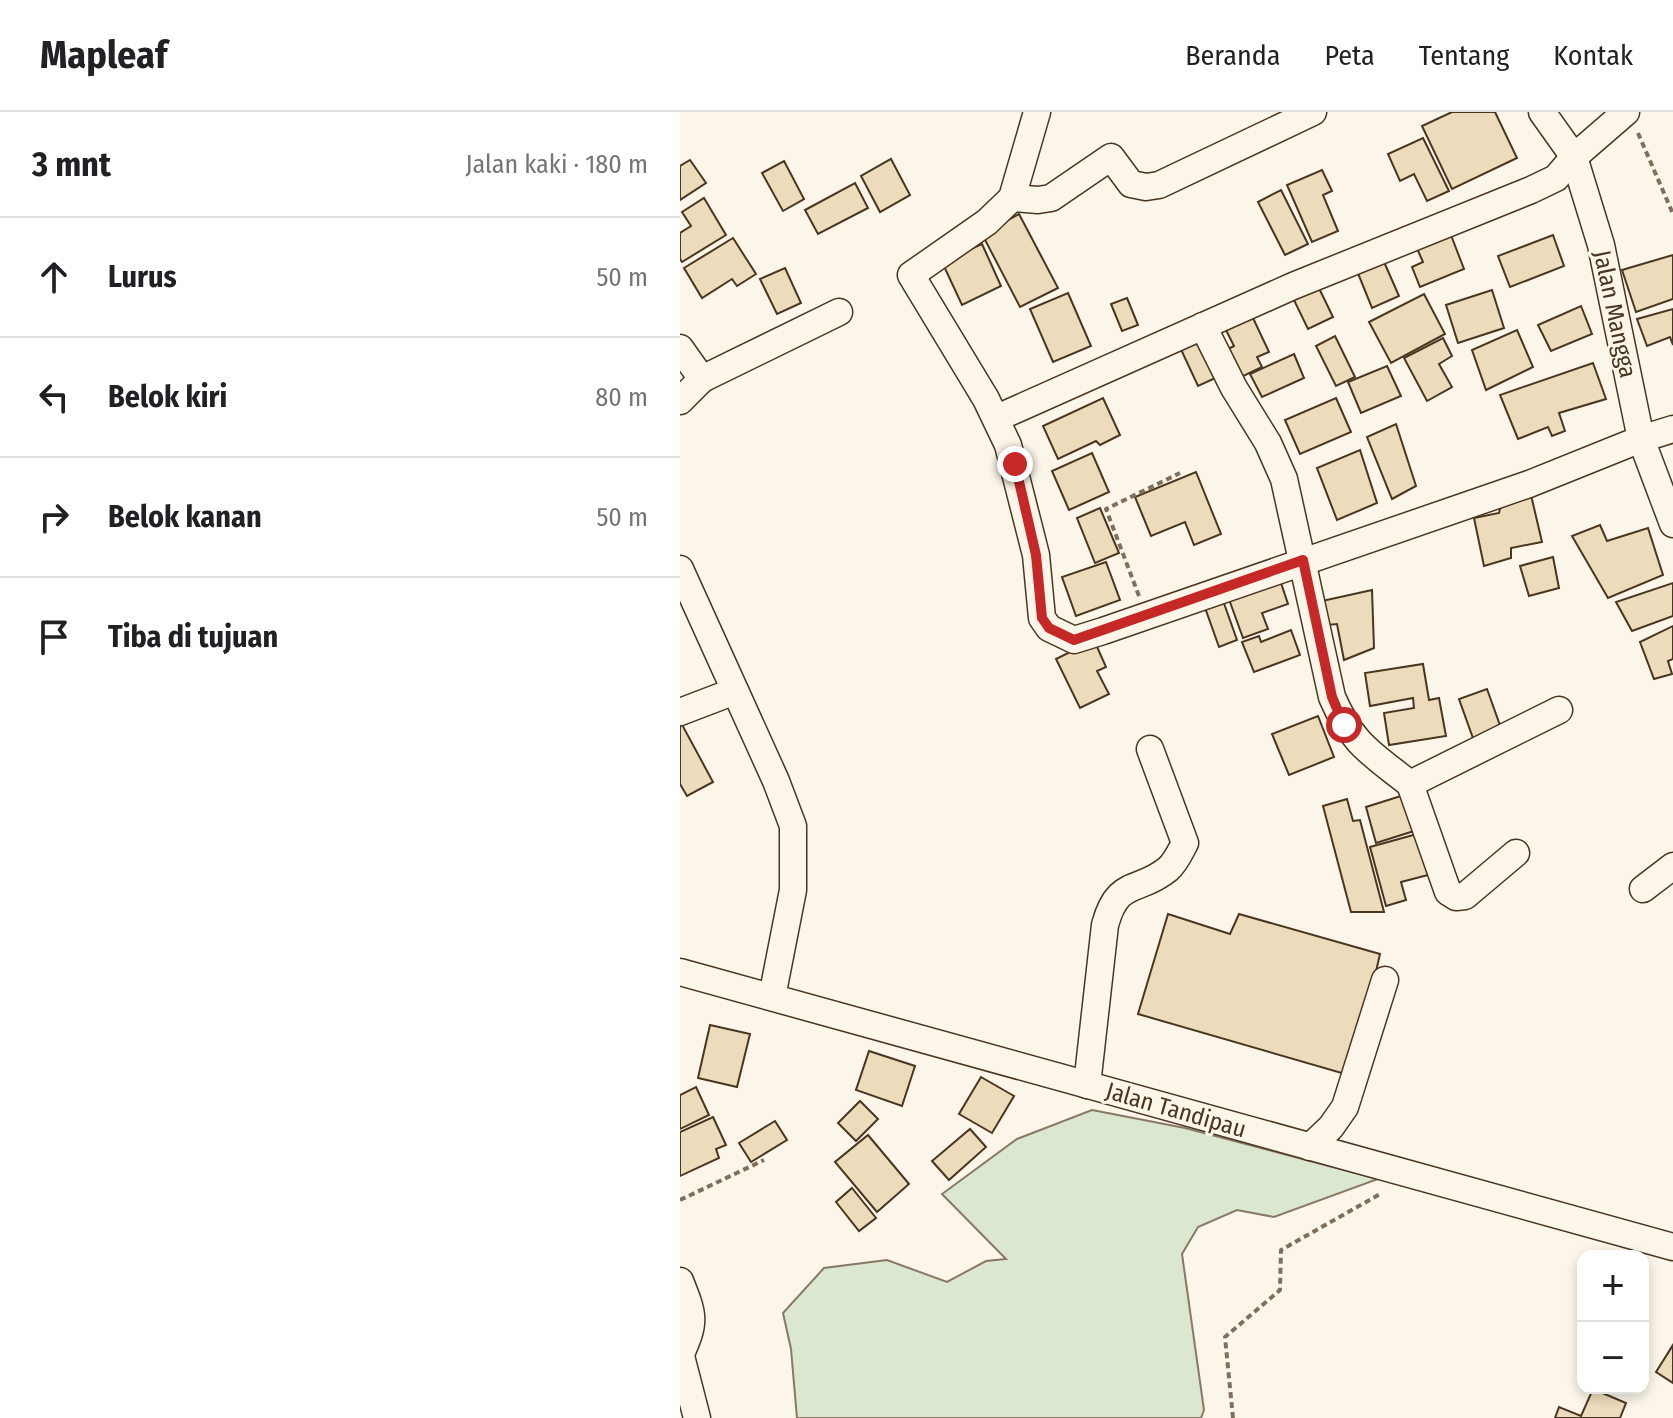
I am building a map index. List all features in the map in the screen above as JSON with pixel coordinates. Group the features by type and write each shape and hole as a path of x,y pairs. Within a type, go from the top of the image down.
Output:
{"street":[{"path":"1037,112 1012,198 987,222 911,275 997,418 1015,464 1036,555 1041,613 1047,627 1074,640 1529,484 1673,429"},
{"path":"1012,198 1051,198 1111,157 1131,184 1146,187 1159,185 1313,112"},
{"name":"Jalan Mangga","path":"1542,112 1574,157 1601,245 1641,439 1673,524"},
{"path":"997,418 1293,286 1531,190 1556,178 1574,157 1631,119"},
{"path":"680,401 702,379 839,312"},
{"path":"1203,326 1282,472 1332,697 1344,725 1359,743 1410,784 1448,892 1456,897 1465,896 1516,853"},
{"path":"680,348 702,379"},
{"path":"680,569 776,781 793,826 793,890 772,997"},
{"path":"680,712 735,691"},
{"path":"1410,784 1559,710"},
{"path":"1087,1085 1105,925 1110,905 1121,892 1166,870 1185,843 1150,749"},
{"path":"1643,889 1673,866"},
{"name":"Jalan Tandipau","path":"680,972 1673,1247"},
{"path":"1310,1147 1331,1127 1345,1107 1385,980"},
{"path":"680,1281 693,1317 680,1356 697,1418"}],"path":[{"path":"1631,119 1673,214"},
{"path":"1146,617 1106,509 1180,473"},
{"path":"680,1200 764,1160"},
{"path":"1233,1418 1225,1337 1280,1290 1281,1250 1412,1175"}],"green space":[{"path":"1092,1110 1185,1128 1378,1179 1274,1217 1237,1210 1198,1227 1182,1254 1204,1410 1201,1418 797,1418 791,1349 783,1313 824,1268 887,1260 947,1282 986,1261 1006,1259 942,1194 1017,1139"}],"building":[{"path":"1452,112 1495,112 1517,158 1452,189 1422,126"},
{"path":"1423,138 1449,191 1427,201 1414,174 1400,181 1388,154"},
{"path":"891,159 910,195 880,212 861,176"},
{"path":"690,160 706,183 680,200 680,166"},
{"path":"784,161 804,199 783,211 762,173"},
{"path":"1322,170 1332,191 1323,195 1338,231 1312,242 1287,185"},
{"path":"855,183 868,208 818,234 805,210"},
{"path":"1281,190 1308,244 1285,255 1258,202"},
{"path":"704,198 726,235 682,262 680,233 691,226 682,212"},
{"path":"1019,214 1058,288 1020,307 982,234"},
{"path":"1449,230 1464,269 1420,287 1412,267 1423,262 1415,244"},
{"path":"1553,235 1564,266 1510,287 1498,256"},
{"path":"733,238 756,274 737,286 732,279 702,298 684,268"},
{"path":"982,244 1001,286 962,305 942,262"},
{"path":"1381,255 1399,296 1372,308 1355,266"},
{"path":"1673,255 1673,299 1636,312 1622,270"},
{"path":"785,268 801,303 777,314 760,279"},
{"path":"1316,282 1333,317 1308,329 1291,294"},
{"path":"1492,290 1504,328 1458,343 1446,305"},
{"path":"1068,293 1091,346 1053,362 1030,309"},
{"path":"1424,294 1445,334 1391,363 1369,322"},
{"path":"1127,298 1138,325 1122,331 1111,304"},
{"path":"1581,306 1592,334 1551,351 1538,325"},
{"path":"1673,309 1673,345 1670,337 1647,346 1637,319"},
{"path":"1253,318 1269,352 1257,357 1262,367 1235,380 1222,352 1234,346 1226,330"},
{"path":"1517,330 1533,367 1486,390 1472,350"},
{"path":"1202,332 1222,375 1198,386 1178,343"},
{"path":"1335,336 1355,377 1336,386 1316,346"},
{"path":"1443,338 1452,356 1439,364 1452,387 1427,401 1404,358"},
{"path":"1294,354 1304,378 1262,397 1250,374"},
{"path":"1593,363 1606,399 1559,413 1565,431 1552,436 1548,427 1518,439 1500,395"},
{"path":"1387,366 1401,396 1361,413 1348,382"},
{"path":"1103,398 1120,435 1100,445 1096,441 1058,459 1043,426"},
{"path":"1336,398 1351,432 1300,454 1285,420"},
{"path":"1396,424 1416,486 1392,499 1367,437"},
{"path":"1360,450 1377,503 1337,520 1317,468"},
{"path":"1092,453 1109,492 1069,510 1052,471"},
{"path":"1196,472 1221,534 1194,545 1185,522 1151,536 1135,497"},
{"path":"1531,495 1542,542 1511,548 1511,558 1484,566 1474,518 1499,513 1502,501"},
{"path":"1100,508 1119,553 1095,563 1077,518"},
{"path":"1600,525 1607,541 1648,528 1663,575 1608,598 1572,536"},
{"path":"1553,557 1559,588 1529,596 1520,566"},
{"path":"1106,562 1120,600 1076,616 1062,577"},
{"path":"1279,577 1288,604 1262,613 1268,629 1243,638 1226,591"},
{"path":"1673,583 1673,616 1632,631 1616,602"},
{"path":"1372,590 1374,648 1344,660 1337,624 1327,625 1322,601"},
{"path":"1221,595 1237,640 1219,647 1203,602"},
{"path":"1673,626 1673,659 1668,661 1672,674 1654,679 1640,642"},
{"path":"1291,630 1300,655 1254,672 1242,642 1259,636 1261,642"},
{"path":"1094,640 1106,667 1097,671 1109,694 1080,708 1056,659"},
{"path":"1423,664 1429,700 1439,698 1446,736 1389,745 1384,713 1414,708 1413,698 1370,706 1365,673"},
{"path":"1487,689 1502,731 1474,741 1459,699"},
{"path":"1318,716 1334,757 1289,775 1272,734"},
{"path":"680,721 713,782 687,796 680,784"},
{"path":"1404,795 1414,831 1376,843 1366,807"},
{"path":"1347,799 1353,821 1360,820 1384,912 1351,912 1323,806"},
{"path":"1417,834 1428,875 1401,882 1406,900 1386,906 1370,847"},
{"path":"1168,914 1230,934 1239,914 1380,954 1352,1076 1138,1014"},
{"path":"710,1025 750,1034 737,1087 698,1078"},
{"path":"869,1051 915,1066 902,1106 856,1090"},
{"path":"981,1077 1014,1096 992,1133 959,1114"},
{"path":"696,1087 709,1115 680,1129 680,1095"},
{"path":"860,1101 878,1119 856,1141 838,1123"},
{"path":"713,1117 726,1145 716,1149 719,1158 680,1176 680,1132"},
{"path":"775,1121 787,1140 751,1162 739,1143"},
{"path":"970,1129 986,1147 949,1180 932,1161"},
{"path":"868,1135 909,1184 877,1212 835,1162"},
{"path":"852,1188 876,1218 859,1231 836,1202"},
{"path":"1673,1345 1673,1383 1656,1372"},
{"path":"1591,1394 1605,1394 1626,1403 1620,1418 1555,1418 1559,1407 1581,1416"}],"route":[{"path":"1015,464 1036,555 1041,613 1047,627 1074,640 1303,560 1332,697 1344,725"}]}
